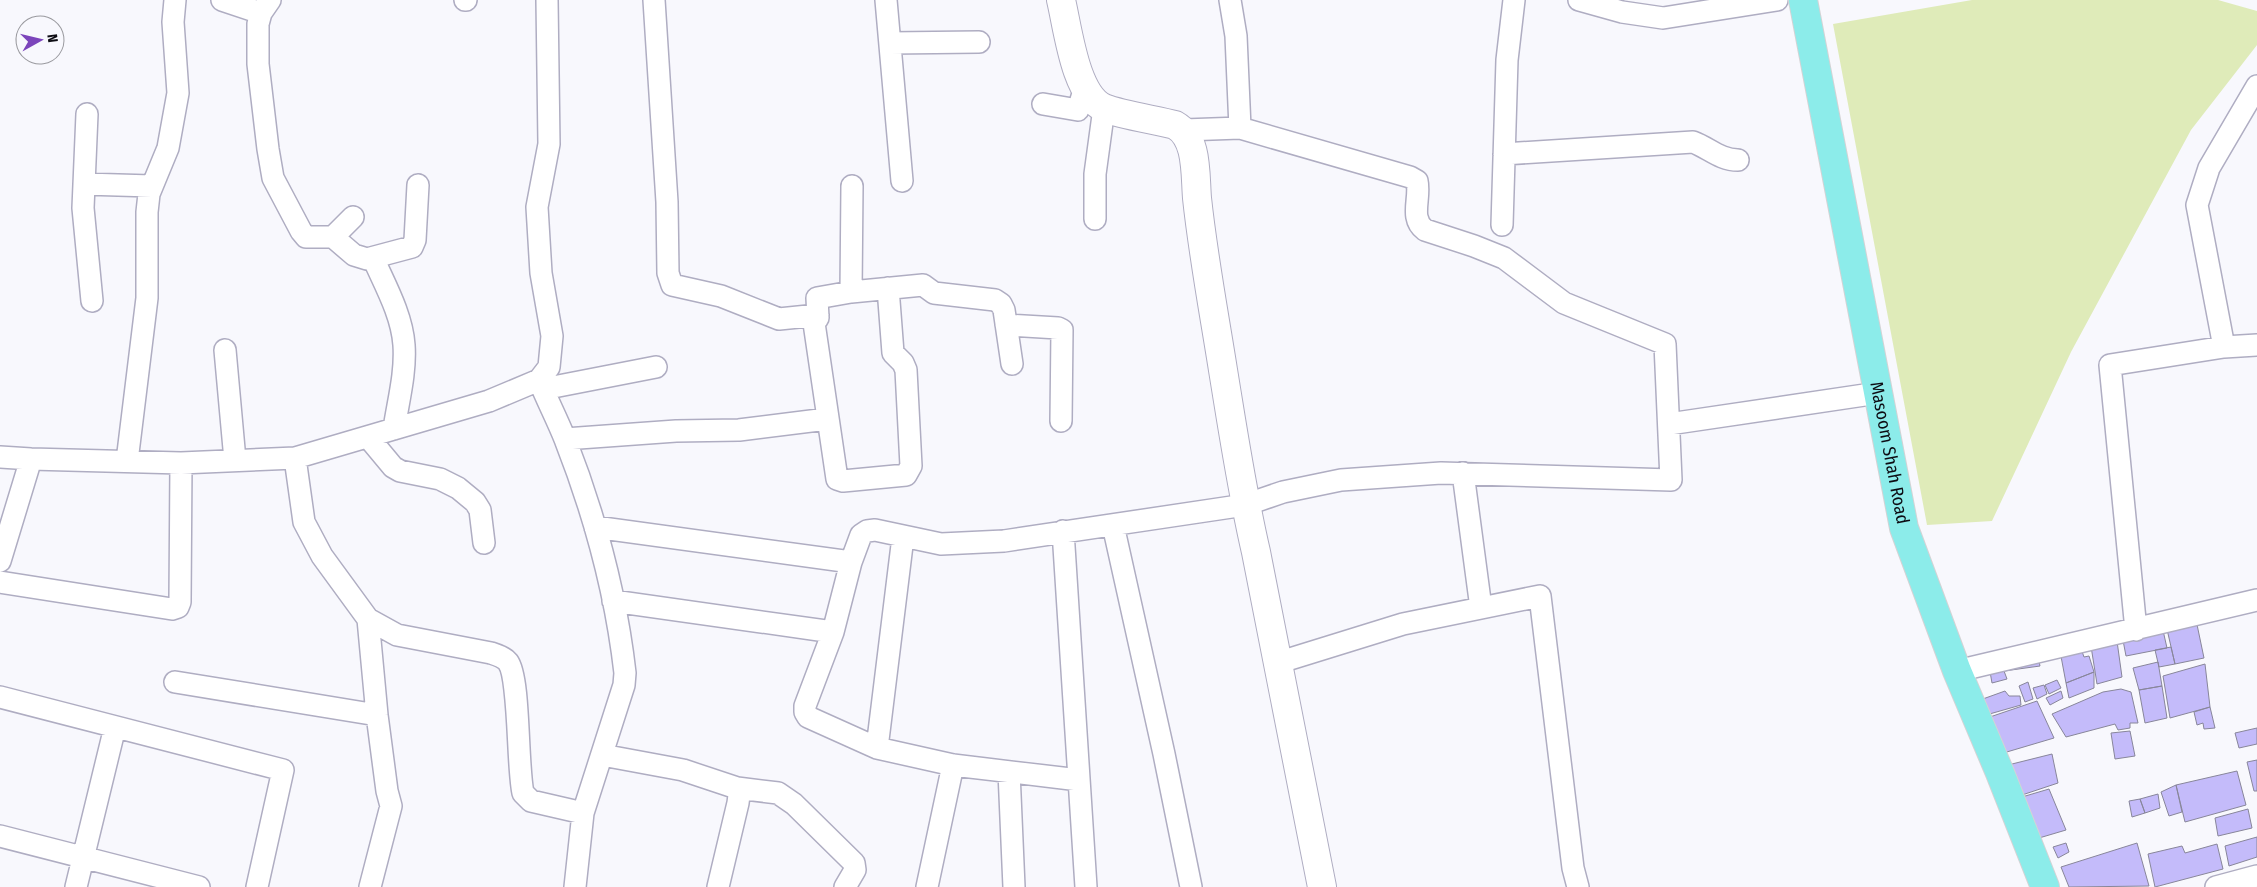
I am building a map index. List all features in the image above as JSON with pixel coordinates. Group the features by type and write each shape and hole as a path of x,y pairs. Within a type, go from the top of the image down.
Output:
{"main road":[{"name":"Masoom Shah Road","path":"1803,0 1904,528 1956,671 2000,773 2045,887"}],"street":[{"path":"127,461 147,298 147,212 152,186 168,148 178,93 173,22 175,0"},
{"path":"222,0 266,6 258,24 258,64 268,148 273,178 301,231 306,237 333,236 353,217"},
{"path":"547,0 549,144 537,207 541,273 552,336 549,367 541,385 565,439 595,527 613,601 625,673 624,685 583,813 575,887"},
{"path":"654,0 667,202 668,273 672,285 721,296 779,319 818,316"},
{"path":"886,0 902,181"},
{"path":"1061,0 1080,75 1092,99 1104,108 1176,125 1184,130 1189,139 1193,153 1201,232 1245,505 1322,887"},
{"path":"1230,0 1236,36 1240,128"},
{"path":"1502,225 1507,60 1514,0"},
{"path":"1578,0 1622,12 1663,18 1776,0"},
{"path":"890,44 979,42"},
{"path":"2224,348 2197,205 2209,168 2257,86"},
{"path":"1043,104 1078,110 1085,87"},
{"path":"1095,219 1094,174 1104,108"},
{"path":"87,114 83,208 92,301"},
{"path":"1079,780 953,765 877,748 808,717 805,712 833,632 851,562 861,535 867,531 875,530 941,544 1004,541 1245,505 1283,492 1341,480 1463,473 1671,480 1665,344 1564,303 1504,258 1425,230 1419,225 1416,215 1419,191 1417,181 1410,177 1240,128 1184,130"},
{"path":"1504,154 1693,142 1728,160 1738,160"},
{"path":"84,184 152,186"},
{"path":"333,236 354,255 367,259 408,249 414,245 418,185"},
{"path":"851,292 852,186"},
{"path":"373,258 400,321 404,344 404,366 394,429"},
{"path":"888,288 893,353 903,363 906,370 911,466 906,474 843,481 837,479 814,323 818,316 817,298 851,292 888,288 923,285 934,293 995,300 1001,304 1004,310 1012,364"},
{"path":"1006,325 1058,328 1062,330 1060,421"},
{"path":"2136,630 2110,365 2257,345"},
{"path":"224,350 236,460"},
{"path":"0,456 31,459 181,463 295,458 541,385 656,367"},
{"path":"1669,424 1878,393"},
{"path":"565,439 676,431 738,430 827,419"},
{"path":"368,437 392,467 400,471 440,479 458,488 475,502 480,510 484,543"},
{"path":"295,458 304,522 322,556 368,619 397,635 491,653 502,657 508,662 514,685 523,793 531,801 583,813"},
{"path":"0,560 31,459"},
{"path":"0,582 172,609 178,607 180,602 181,463"},
{"path":"1463,473 1481,608"},
{"path":"1113,524 1164,754 1191,887"},
{"path":"595,527 851,562"},
{"path":"1063,531 1086,887"},
{"path":"877,748 903,537"},
{"path":"1277,663 1403,624 1540,596 1573,868 1578,887"},
{"path":"1956,671 2257,600"},
{"path":"613,601 833,632"},
{"path":"368,619 386,791 391,806 370,887"},
{"path":"175,682 377,715"},
{"path":"0,697 283,770 257,887"},
{"path":"76,887 115,727"},
{"path":"602,755 683,770 737,788 778,793 794,804 854,862 856,870 845,887"},
{"path":"927,887 953,765"},
{"path":"1009,772 1014,887"},
{"path":"718,887 738,803 739,795 737,788"},
{"path":"0,836 199,887"},
{"path":"2216,887 2257,876"}],"green space":[{"path":"1972,0 2218,0 2257,11 2257,45 2191,130 2071,352 1992,521 1927,525 1833,24"}],"building":[{"path":"2195,615 2204,658 2175,664 2166,625"},
{"path":"2162,626 2167,648 2126,656 2122,635"},
{"path":"2116,634 2122,677 2097,684 2090,640"},
{"path":"2080,646 2084,657 2089,656 2094,672 2066,683 2060,651"},
{"path":"2171,647 2175,664 2159,667 2155,650"},
{"path":"2037,652 2040,666 2004,671 2001,663"},
{"path":"2158,662 2162,686 2139,690 2133,668"},
{"path":"2001,663 2007,679 1992,683 1989,666"},
{"path":"2205,664 2210,707 2170,718 2163,676"},
{"path":"2094,672 2094,688 2069,698 2066,683"},
{"path":"2057,680 2061,688 2049,694 2045,685"},
{"path":"2028,682 2033,699 2025,702 2019,686"},
{"path":"2044,685 2047,694 2037,699 2033,688"},
{"path":"2162,686 2167,718 2145,723 2139,690"},
{"path":"2121,689 2131,692 2138,723 2130,723 2130,728 2118,730 2115,724 2066,737 2052,714 2103,692"},
{"path":"2005,691 2009,696 2020,696 2021,705 1986,715 1980,700"},
{"path":"2061,691 2063,698 2050,705 2046,698"},
{"path":"2037,701 2054,738 2000,754 1984,719"},
{"path":"2210,707 2215,728 2204,729 2203,723 2197,725 2194,712"},
{"path":"2257,728 2257,744 2239,748 2235,733"},
{"path":"2130,731 2135,756 2115,759 2111,733"},
{"path":"2052,754 2058,783 2016,797 2008,765"},
{"path":"2257,760 2257,791 2254,791 2247,762"},
{"path":"2237,771 2246,805 2185,822 2176,785"},
{"path":"2176,785 2182,812 2169,816 2161,792"},
{"path":"2049,789 2066,830 2039,838 2022,797"},
{"path":"2158,794 2160,808 2145,813 2140,799"},
{"path":"2140,799 2145,813 2132,817 2129,801"},
{"path":"2248,809 2252,828 2218,836 2215,818"},
{"path":"2257,837 2257,857 2229,866 2225,846"},
{"path":"2066,843 2069,852 2058,858 2053,847"},
{"path":"2137,843 2149,886 2069,887 2061,867"},
{"path":"2217,844 2223,869 2155,887 2148,854 2182,846 2185,853"}]}
